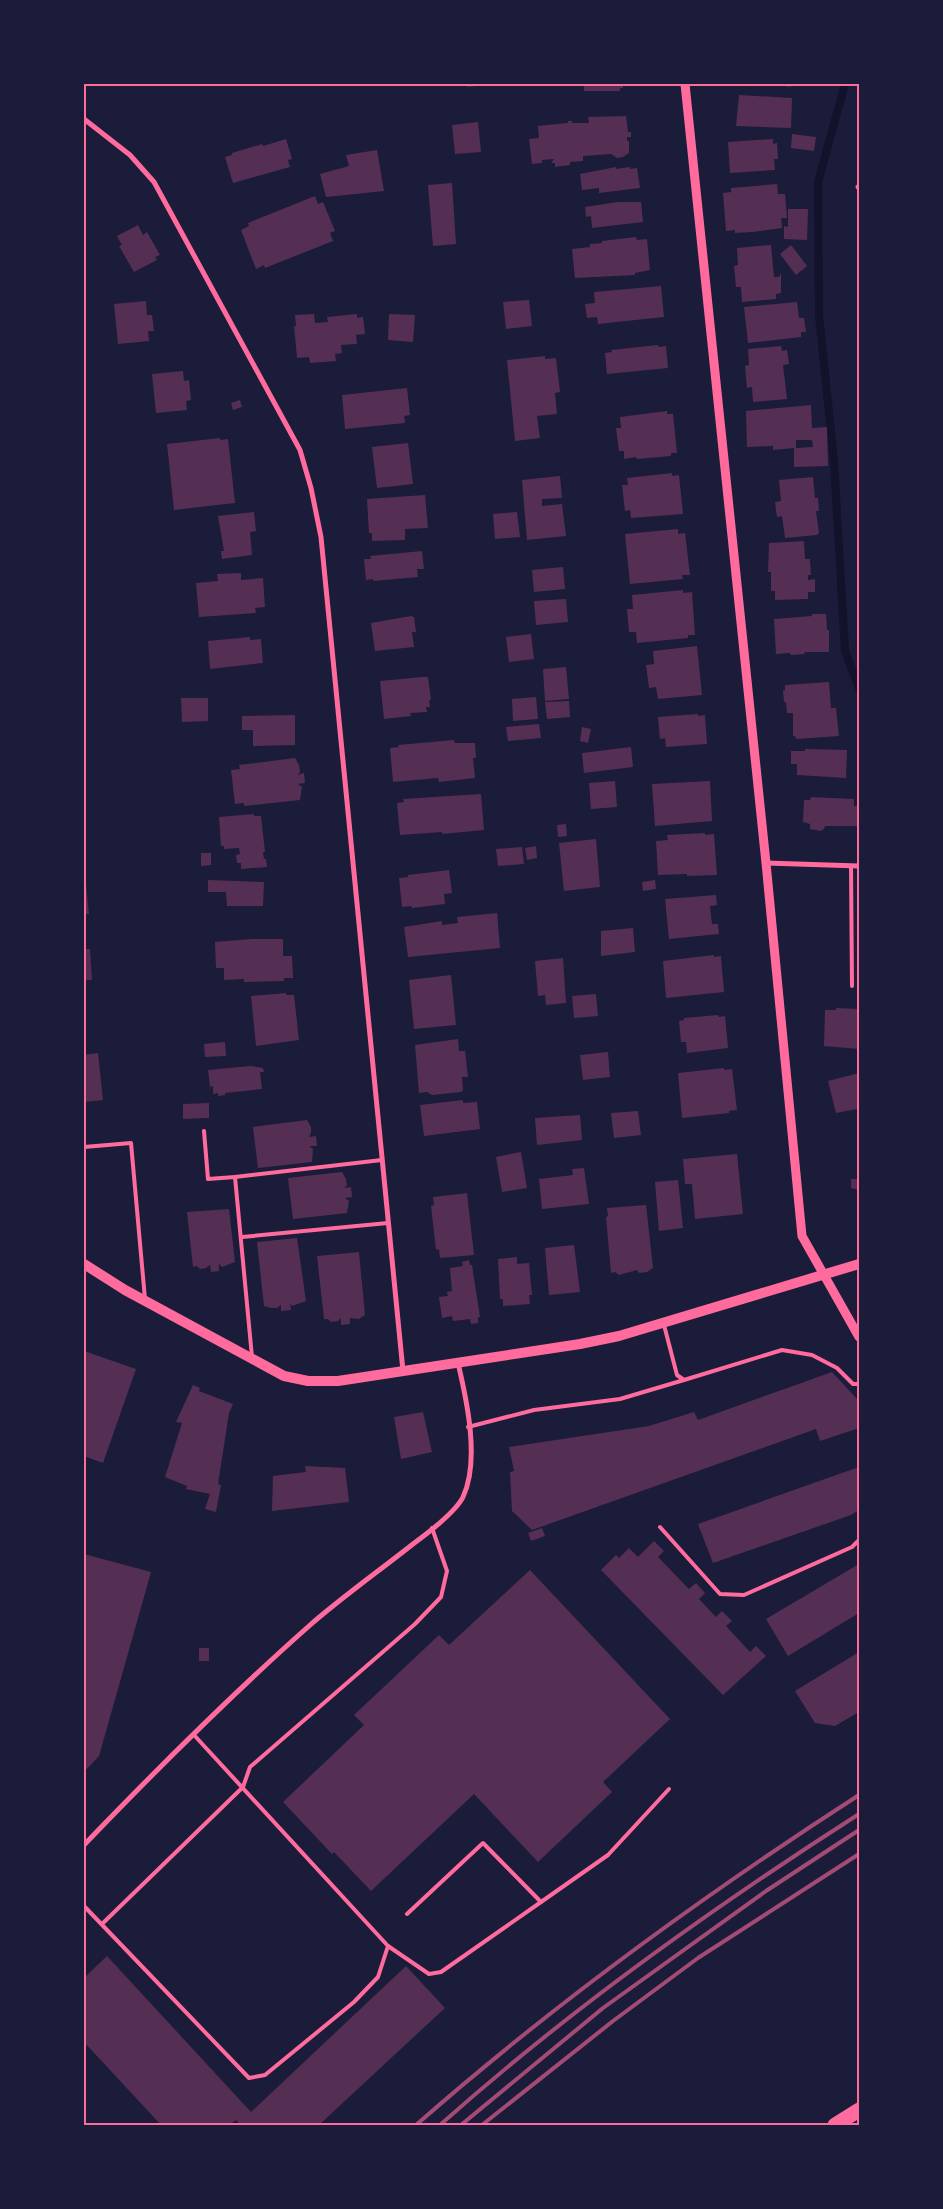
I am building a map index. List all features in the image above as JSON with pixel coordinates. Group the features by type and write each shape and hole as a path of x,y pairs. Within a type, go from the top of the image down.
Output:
{"highway":[{"path":"835,2125 859,2110"}],"main road":[{"path":"84,1264 146,1301 284,1376 308,1381 338,1381 580,1344 619,1336 859,1264"}],"street":[{"path":"685,84 766,863 802,1236 859,1337"},
{"path":"84,119 130,155 154,182 300,450 311,488 321,537 404,1372"},
{"path":"766,863 859,866"},
{"path":"84,1845 154,1772 310,1625 432,1528 462,1499 469,1480 468,1426 467,1401 458,1363"}],"lane":[{"path":"851,866 852,986"},
{"path":"204,1130 208,1180 382,1160"},
{"path":"84,1147 131,1143 146,1301"},
{"path":"235,1177 252,1360"},
{"path":"242,1237 388,1223"},
{"path":"664,1323 677,1374 684,1380"},
{"path":"468,1426 534,1410 620,1399 782,1350 812,1355 837,1368 853,1384 859,1384"},
{"path":"660,1527 720,1594 744,1595 852,1547 859,1540"},
{"path":"102,1924 243,1787 250,1766 415,1624 441,1597 447,1570 432,1528"},
{"path":"194,1735 388,1946 430,1974 442,1972 608,1855 669,1789"},
{"path":"407,1914 483,1843 541,1902"},
{"path":"84,1906 249,2078 265,2075 354,2002 378,1977 388,1946"}],"building":[{"path":"467,84 487,84 487,85 467,87"},
{"path":"584,84 623,84 623,88 620,88 620,91 584,91"},
{"path":"771,84 791,84 791,87"},
{"path":"739,95 792,98 791,128 736,126"},
{"path":"626,116 628,132 631,132 631,137 627,137 629,153 623,157 617,158 611,154 583,156 583,161 570,162 570,165 555,167 555,163 551,163 554,159 542,160 542,163 532,164 529,139 539,138 538,126 568,123 568,121 572,121 572,123 589,123 588,117"},
{"path":"478,122 481,152 455,154 452,125"},
{"path":"792,134 816,137 814,151 791,148"},
{"path":"286,139 292,159 288,160 290,167 233,183 225,157 262,144 263,146"},
{"path":"773,139 773,144 777,143 778,159 774,159 775,170 730,173 728,142"},
{"path":"377,150 384,191 326,197 320,174 349,166 346,155"},
{"path":"616,167 616,169 637,168 640,188 599,193 599,188 582,190 580,174"},
{"path":"452,183 456,244 433,246 428,185"},
{"path":"777,184 778,194 785,194 787,218 781,218 782,228 735,233 735,230 726,231 723,193 731,192 731,188"},
{"path":"315,196 318,204 323,202 335,231 330,233 333,241 265,268 264,265 256,269 241,230 249,226 248,223"},
{"path":"618,202 641,202 643,222 592,228 591,216 586,217 585,207"},
{"path":"788,209 808,209 807,240 784,239 784,226 788,227"},
{"path":"138,225 143,235 147,232 160,255 155,257 157,260 134,272 119,246 122,245 117,236"},
{"path":"636,237 637,240 647,239 650,270 635,273 635,275 575,278 572,249 590,247 590,244 602,243 602,241"},
{"path":"771,245 774,277 779,277 781,273 781,293 776,294 776,299 742,302 741,287 736,287 734,266 738,265 737,248"},
{"path":"791,245 807,266 796,275 780,254"},
{"path":"661,286 664,317 598,324 597,317 587,318 585,304 595,303 594,292"},
{"path":"529,300 532,326 506,329 503,302"},
{"path":"146,301 147,315 152,315 154,331 148,331 149,341 118,344 114,304"},
{"path":"797,302 799,318 804,318 806,332 801,332 801,337 748,343 744,307"},
{"path":"314,314 315,323 328,322 327,317 357,314 357,318 363,317 365,334 356,335 357,344 341,345 342,353 335,354 336,361 310,363 309,357 297,358 294,326 296,326 295,315"},
{"path":"389,314 415,315 413,342 388,340"},
{"path":"658,345 659,347 666,346 668,368 607,374 605,353 612,352 611,350"},
{"path":"781,346 782,351 787,350 789,364 783,365 787,399 753,402 752,387 747,388 745,366 749,365 748,349"},
{"path":"545,356 545,359 556,358 560,392 555,393 557,414 537,416 540,438 515,441 507,360"},
{"path":"183,371 184,381 189,380 191,400 186,401 187,410 156,413 152,374"},
{"path":"407,388 410,415 404,416 405,423 345,429 342,395"},
{"path":"240,400 242,407 233,410 231,403"},
{"path":"811,405 812,428 827,427 828,466 794,467 794,448 773,450 773,446 747,447 746,411","holes":["796,440 812,440 813,447 796,448"]},
{"path":"667,411 667,414 673,414 677,453 671,453 671,456 624,459 624,451 619,451 616,428 621,428 620,417"},
{"path":"220,438 220,440 228,439 235,503 174,510 167,444"},
{"path":"408,443 413,484 377,488 372,447"},
{"path":"672,473 672,476 679,475 683,514 631,518 630,510 625,511 622,485 628,485 627,478"},
{"path":"560,476 562,498 542,499 542,506 562,504 566,536 527,540 522,480"},
{"path":"813,477 815,498 818,498 819,511 816,511 819,533 817,535 785,538 782,516 777,517 775,502 781,501 779,480"},
{"path":"425,495 428,528 405,529 405,540 372,541 372,533 369,533 367,499"},
{"path":"254,512 256,531 250,532 252,555 222,559 221,551 224,551 218,516"},
{"path":"517,512 520,537 495,539 493,514"},
{"path":"678,529 678,534 685,533 690,575 682,575 683,579 630,584 625,534"},
{"path":"804,541 805,559 810,559 811,575 808,575 808,580 815,579 815,592 808,592 808,599 775,600 775,591 771,591 771,572 768,572 769,543"},
{"path":"422,551 424,569 417,569 418,577 366,580 364,559 371,559 370,556"},
{"path":"563,567 565,589 534,592 532,570"},
{"path":"241,573 241,580 263,578 265,607 255,608 256,613 199,617 196,583 218,581 217,574"},
{"path":"683,590 683,593 692,592 695,635 688,635 688,638 637,643 636,632 629,632 627,609 633,609 632,595"},
{"path":"566,599 568,622 536,625 534,601"},
{"path":"812,614 826,614 827,630 829,630 829,652 804,652 805,654 791,655 790,653 776,654 774,619 812,616"},
{"path":"414,617 416,632 412,632 414,647 375,651 371,623"},
{"path":"531,634 534,659 509,662 506,637"},
{"path":"250,637 250,640 261,639 263,663 210,669 208,641"},
{"path":"697,646 702,695 658,699 656,687 649,688 646,665 654,664 653,651"},
{"path":"566,667 569,699 545,701 543,669"},
{"path":"428,677 431,700 429,700 430,707 426,707 427,712 410,713 411,716 384,719 380,681"},
{"path":"829,682 831,708 836,708 839,736 796,739 793,736 793,713 787,713 786,702 784,702 783,690 785,690 785,685"},
{"path":"536,697 538,719 513,721 512,699"},
{"path":"181,698 208,698 208,721 182,722"},
{"path":"569,701 570,717 547,719 545,702"},
{"path":"698,714 698,716 705,715 707,744 666,747 665,738 660,739 658,717"},
{"path":"295,715 295,745 253,746 253,730 242,730 242,716"},
{"path":"539,724 541,738 508,741 506,727"},
{"path":"582,727 591,729 588,743 580,741"},
{"path":"454,740 455,743 475,743 476,758 473,758 475,778 439,782 438,778 393,782 390,748 399,747 398,745"},
{"path":"631,747 633,767 584,773 582,753"},
{"path":"805,749 847,750 846,778 797,775 797,764 791,764 791,751 805,751"},
{"path":"295,758 300,772 297,775 304,773 305,783 298,784 302,787 300,800 244,806 244,803 235,804 231,770 240,769 239,765"},
{"path":"615,781 617,807 591,809 589,783"},
{"path":"710,781 712,821 655,826 652,784"},
{"path":"481,794 484,830 400,835 397,803 404,802 403,799"},
{"path":"811,797 854,799 854,806 859,806 859,826 825,826 821,831 810,829 810,824 803,822 804,800 810,800"},
{"path":"254,814 254,816 261,816 265,852 263,852 267,867 241,869 241,863 237,863 236,855 240,854 239,848 224,849 224,846 221,846 219,817"},
{"path":"566,824 567,836 558,837 557,825"},
{"path":"705,833 705,835 714,834 717,875 658,875 656,841 668,840 667,835"},
{"path":"596,839 600,887 564,891 559,843"},
{"path":"536,846 537,858 527,860 525,848"},
{"path":"522,847 524,864 498,866 496,849"},
{"path":"201,853 211,853 211,865 201,866"},
{"path":"449,870 452,893 444,894 445,904 412,908 411,906 402,907 399,878 408,877 408,875"},
{"path":"208,880 264,882 263,906 227,906 226,892 208,892"},
{"path":"655,880 656,889 643,891 642,882"},
{"path":"84,884 86,884 89,914 84,914"},
{"path":"716,895 717,905 710,906 712,924 718,924 719,934 669,939 665,899"},
{"path":"497,913 500,948 408,957 404,927 442,921 442,925 458,923 457,917"},
{"path":"633,928 635,952 601,956 601,931"},
{"path":"283,939 283,956 292,956 293,978 284,978 284,981 244,982 244,979 224,980 224,968 216,968 215,942"},
{"path":"84,949 90,949 92,980 84,980"},
{"path":"714,955 714,957 721,956 724,992 666,998 663,961"},
{"path":"563,958 566,1003 546,1005 545,995 538,996 535,961"},
{"path":"451,975 456,1025 414,1029 409,980"},
{"path":"286,993 286,995 294,995 299,1040 256,1046 251,996"},
{"path":"596,994 598,1016 574,1018 572,996"},
{"path":"836,1008 859,1009 859,1049 824,1046 825,1010 836,1010"},
{"path":"718,1015 719,1017 725,1016 728,1048 687,1053 686,1042 681,1042 679,1021 684,1020 684,1018"},
{"path":"458,1039 459,1051 465,1051 468,1077 462,1077 463,1090 461,1092 432,1095 427,1092 419,1093 415,1045"},
{"path":"225,1042 226,1056 205,1057 204,1044"},
{"path":"608,1052 610,1077 583,1080 580,1055"},
{"path":"98,1053 103,1100 84,1102 84,1055"},
{"path":"251,1066 263,1068 264,1072 260,1072 262,1089 225,1093 225,1095 218,1096 218,1093 213,1094 213,1086 210,1087 208,1070"},
{"path":"724,1068 724,1070 732,1069 737,1110 729,1111 729,1113 682,1118 678,1073"},
{"path":"859,1073 859,1115 857,1109 836,1113 828,1081"},
{"path":"463,1100 463,1103 477,1102 480,1129 424,1136 420,1105"},
{"path":"209,1103 209,1118 183,1119 183,1104"},
{"path":"638,1111 641,1135 614,1138 611,1113"},
{"path":"580,1115 582,1140 537,1145 535,1118"},
{"path":"307,1120 311,1127 309,1137 316,1136 317,1146 309,1146 313,1149 312,1162 258,1168 253,1127"},
{"path":"521,1152 527,1188 502,1192 496,1157"},
{"path":"737,1154 743,1214 695,1219 692,1184 685,1184 683,1159"},
{"path":"584,1168 589,1204 542,1209 539,1179 573,1175 572,1169"},
{"path":"342,1172 347,1185 344,1188 351,1187 352,1197 345,1198 349,1201 347,1213 293,1219 288,1178"},
{"path":"851,1179 859,1179 859,1190 851,1188"},
{"path":"678,1180 683,1228 659,1231 655,1182"},
{"path":"467,1193 474,1255 440,1258 439,1249 436,1250 431,1206 434,1205 433,1197"},
{"path":"646,1205 653,1268 647,1272 639,1273 637,1270 619,1275 615,1272 611,1273 606,1217 608,1216 607,1208"},
{"path":"229,1209 235,1262 222,1267 219,1264 219,1271 211,1272 210,1265 200,1269 197,1266 193,1267 187,1212"},
{"path":"297,1238 306,1301 292,1306 290,1303 291,1310 281,1311 281,1305 277,1308 264,1306 257,1242"},
{"path":"574,1245 580,1292 549,1295 545,1248"},
{"path":"359,1252 365,1315 359,1319 350,1318 350,1324 341,1325 341,1318 338,1321 331,1322 328,1319 324,1319 317,1256"},
{"path":"517,1257 517,1264 529,1263 532,1295 529,1295 530,1304 503,1306 503,1299 500,1299 498,1259"},
{"path":"469,1260 470,1265 472,1265 480,1317 478,1317 478,1323 471,1324 470,1319 453,1321 452,1316 442,1318 439,1297 448,1296 447,1292 452,1291 450,1268 463,1266 462,1262"},
{"path":"84,1351 136,1369 103,1463 84,1456"},
{"path":"832,1372 857,1399 859,1406 859,1428 820,1441 816,1429 532,1530 512,1511 510,1472 514,1471 509,1447 649,1426 694,1412 698,1420"},
{"path":"193,1385 200,1388 199,1391 233,1404 229,1413 218,1484 221,1485 216,1512 205,1509 210,1494 186,1489 187,1486 165,1477 182,1423 176,1422"},
{"path":"423,1412 432,1452 401,1459 394,1417"},
{"path":"305,1466 345,1468 349,1502 272,1511 273,1476 306,1472"},
{"path":"859,1467 859,1510 851,1515 713,1563 698,1524"},
{"path":"542,1528 545,1536 531,1541 528,1533"},
{"path":"654,1541 664,1551 658,1557 689,1589 696,1583 705,1593 699,1599 716,1617 722,1611 732,1621 726,1626 750,1652 756,1646 766,1656 723,1695 601,1570 616,1555 619,1558 629,1548 638,1557"},
{"path":"84,1554 151,1572 99,1756 84,1772"},
{"path":"859,1564 859,1613 788,1656 766,1619"},
{"path":"530,1570 670,1719 603,1782 612,1792 538,1862 474,1794 371,1891 334,1852 332,1854 283,1802 364,1725 354,1715 439,1635 449,1645"},
{"path":"199,1648 209,1648 209,1661 199,1661"},
{"path":"859,1652 859,1712 835,1726 815,1723 795,1691"},
{"path":"107,1956 251,2112 406,1966 445,2008 319,2125 241,2125 236,2120 229,2125 161,2125 84,2042 84,1978"}],"waterway":[{"path":"845,84 818,182 819,315 834,462 845,651 859,688"}],"railway":[{"path":"416,2125 576,1993 687,1911 859,1795"},
{"path":"440,2125 489,2082 643,1961 750,1886 859,1814"},
{"path":"461,2125 603,2008 766,1891 859,1830"},
{"path":"482,2125 613,2021 698,1958 859,1854"}]}
